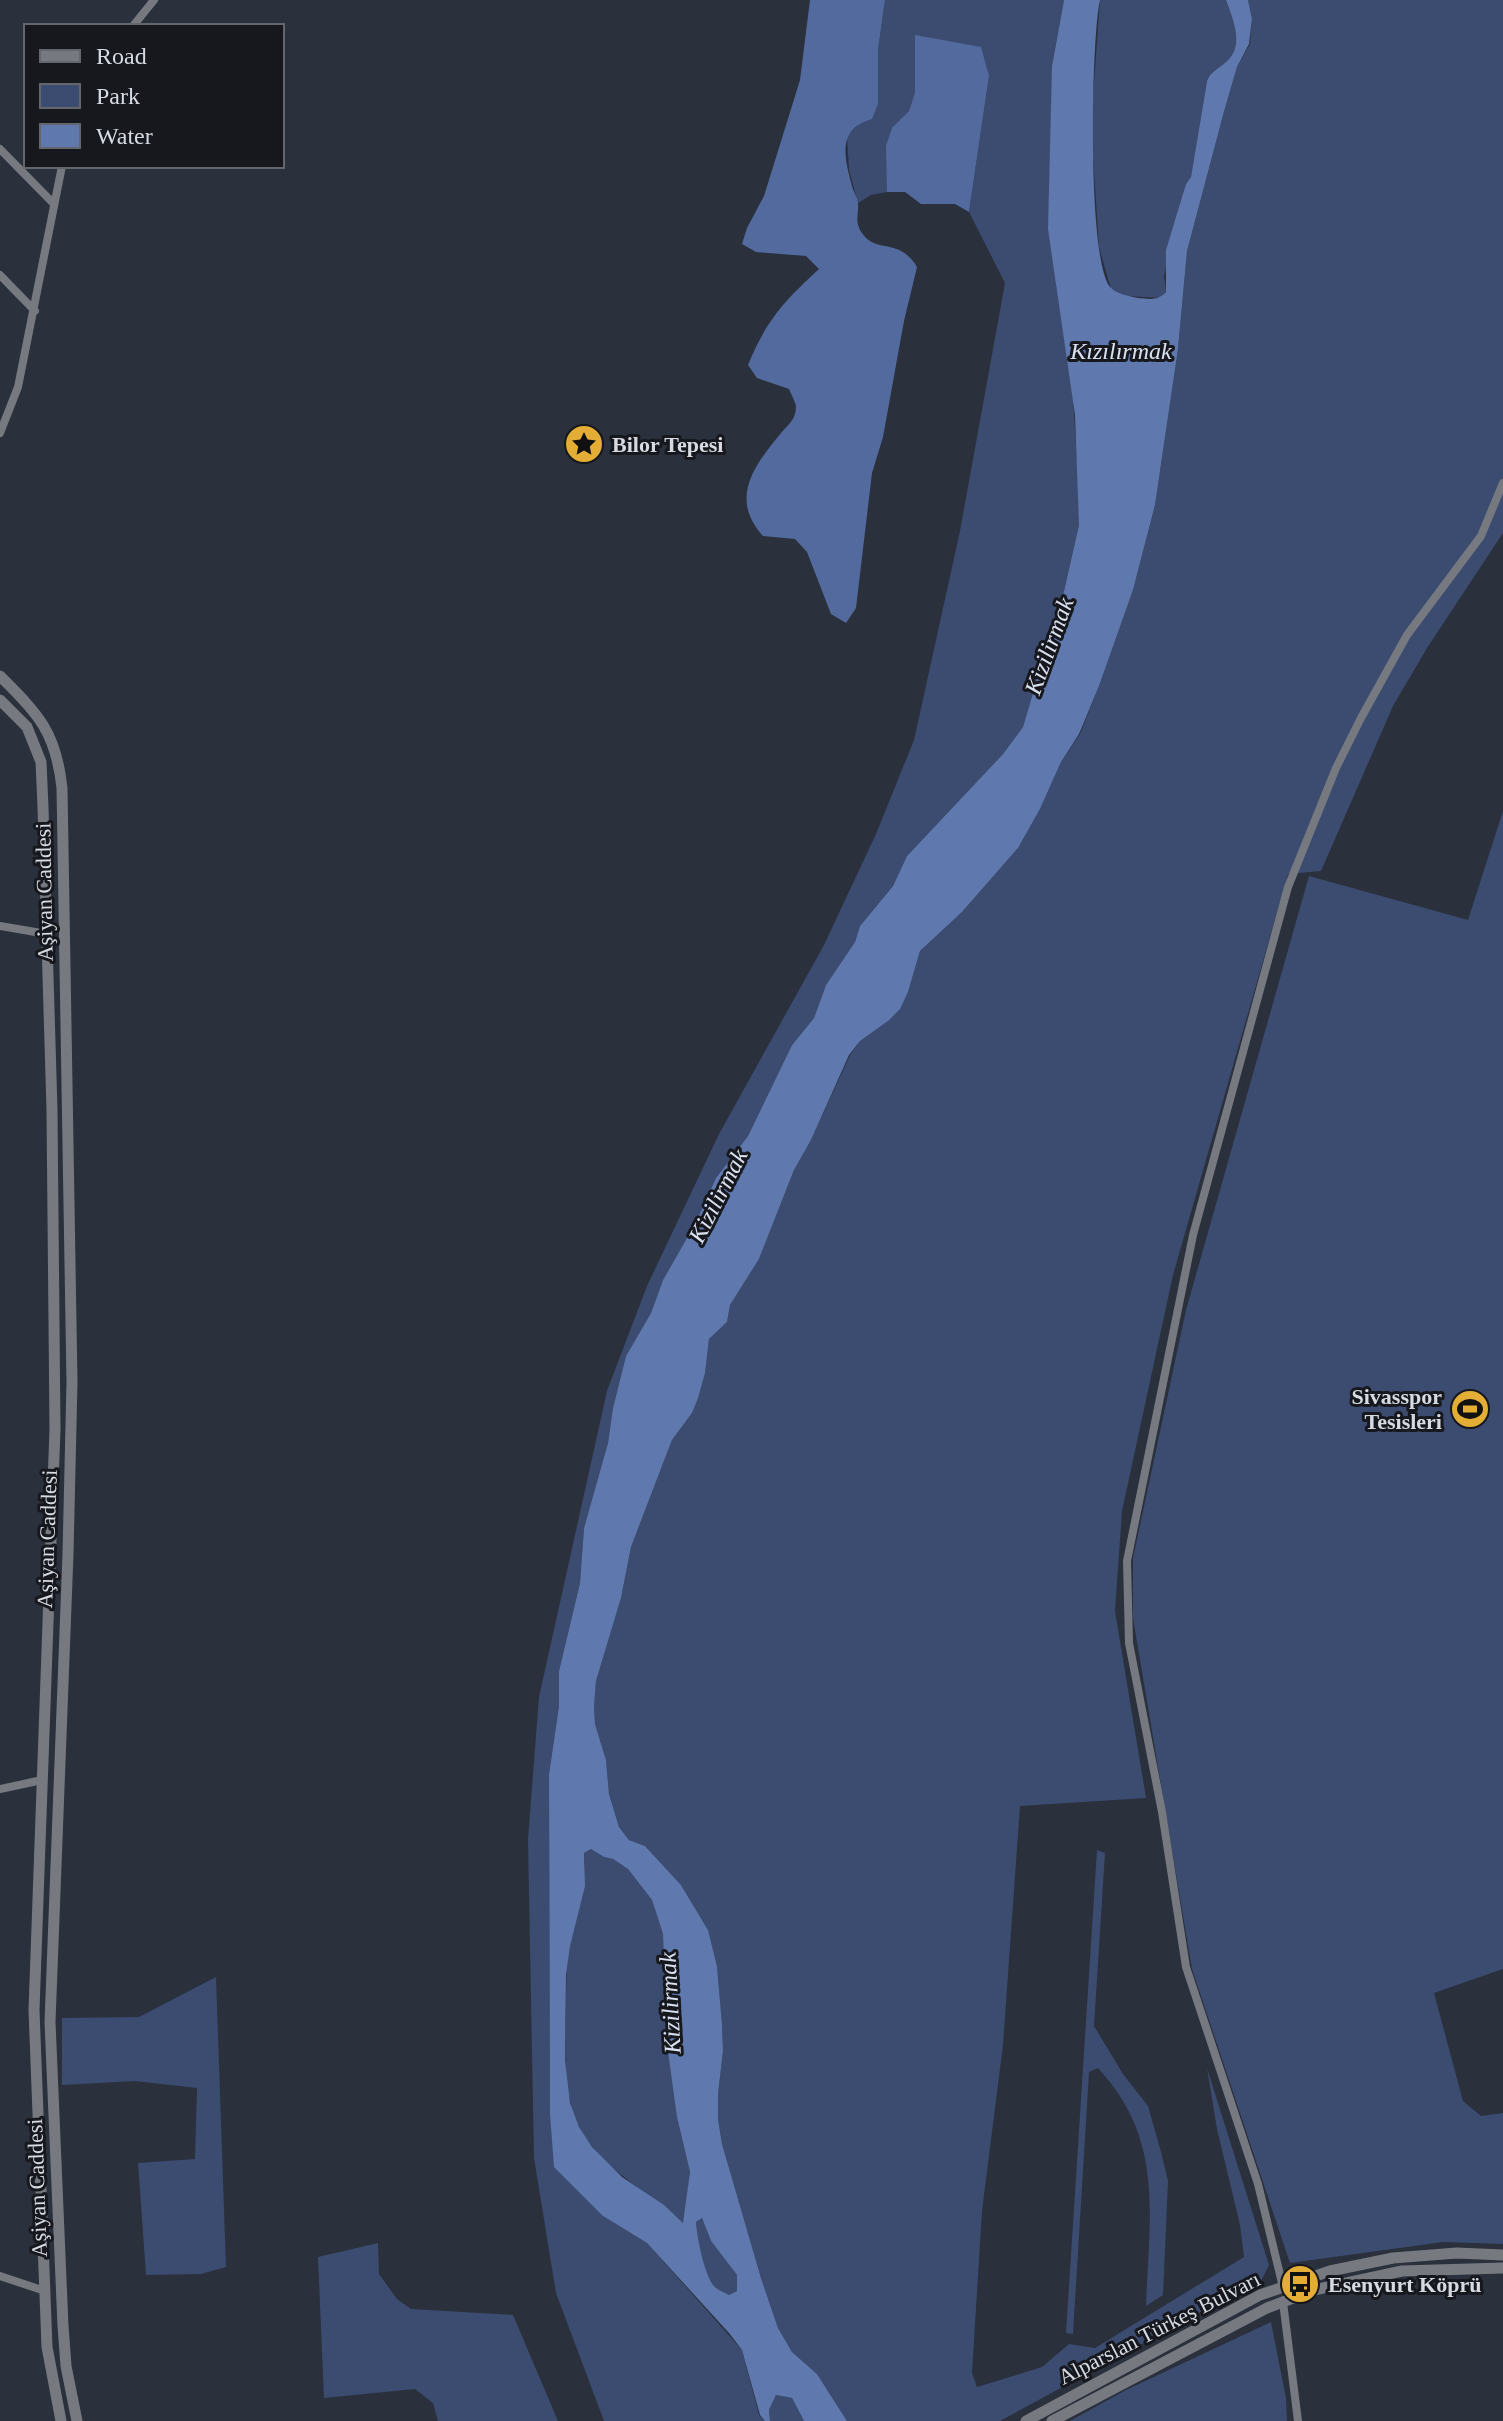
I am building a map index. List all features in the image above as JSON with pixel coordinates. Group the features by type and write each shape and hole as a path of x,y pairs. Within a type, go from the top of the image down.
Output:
{"street":[{"path":"135,24 154,0"},
{"path":"0,149 54,204"},
{"path":"0,433 18,387 62,168"},
{"path":"0,275 35,311"},
{"path":"1283,2287 1258,2184 1186,1967 1162,1812 1129,1643 1127,1561 1193,1235 1288,887 1330,781 1361,718 1407,635 1481,536 1503,483"},
{"name":"Aşiyan Caddesi","path":"0,676 43,723 53,741 62,788 71,1445 50,2022 63,2326 66,2366 77,2421"},
{"name":"Aşiyan Caddesi","path":"0,700 27,727 41,762 52,1110 55,1429 34,2010 47,2347 61,2421"},
{"path":"0,926 47,934"},
{"path":"0,1789 42,1780"},
{"name":"Alparslan Türkeş Bulvarı","path":"1026,2421 1260,2295 1330,2271 1393,2258 1457,2253 1503,2255"},
{"name":"Alparslan Türkeş Bulvarı","path":"1052,2421 1283,2302 1314,2290 1402,2271 1503,2268"},
{"path":"0,2276 45,2291"},
{"path":"1283,2302 1298,2421"}],"green space":[{"path":"885,0 1064,0 1052,66 1079,525 1052,644 1043,659 1023,727 1003,754 907,856 893,886 860,926 855,942 826,985 814,1018 792,1045 748,1136 716,1178 695,1224 663,1280 651,1313 626,1356 608,1443 584,1528 580,1583 559,1671 559,1706 549,1774 550,2114 603,2216 647,2243 742,2350 759,2415 765,2421 604,2421 556,2293 534,2158 528,1839 539,1697 607,1391 647,1286 719,1134 824,945 876,834 914,740 960,531 1005,283 969,212 989,76 915,35 915,92 909,111 892,129 887,192 871,195 858,203 849,170 847,136 878,104 878,50"},
{"path":"1100,0 1226,0 1234,24 1236,41 1232,56 1207,81 1191,178 1186,184 1164,276 1166,292 1161,298 1127,296 1111,289 1099,247 1091,125"},
{"path":"1248,0 1503,0 1503,533 1427,648 1393,706 1321,871 1288,874 1173,1275 1122,1511 1115,1611 1146,1798 1020,1806 1003,2045 982,2211 972,2373 977,2387 1042,2367 1069,2344 1095,2348 1244,2257 1207,2068 1269,2265 1262,2279 1000,2421 847,2421 817,2374 792,2352 778,2328 761,2278 722,2144 718,2119 722,2024 717,1966 708,1930 681,1885 645,1846 629,1840 619,1827 609,1794 606,1760 595,1724 596,1681 621,1598 631,1547 672,1440 692,1413 705,1373 709,1339 727,1322 730,1305 759,1259 794,1170 850,1055 860,1041 888,1021 908,992 920,951 962,912 1018,848 1061,762 1080,734 1099,686 1133,590 1155,505 1178,349 1187,251 1237,67 1250,44 1252,19"},
{"path":"1503,811 1503,1969 1434,1993 1463,2101 1481,2116 1503,2113 1503,2244 1443,2242 1290,2263 1192,1969 1133,1618 1133,1558 1186,1310 1309,876 1468,920"},
{"path":"591,1849 628,1869 652,1900 663,1934 666,2037 679,2125 690,2172 684,2224 601,2157 581,2131 570,2100 566,2067 567,1966 582,1890 584,1853"},
{"path":"1097,1850 1105,1853 1094,2026 1123,2074 1148,2106 1161,2152 1168,2181 1163,2295 1146,2306 1150,2210 1143,2151 1134,2123 1119,2095 1098,2068 1089,2072 1073,2334 1066,2333"},
{"path":"216,1977 226,2267 201,2274 146,2275 138,2163 195,2159 197,2088 135,2081 62,2085 62,2018 139,2017"},
{"path":"702,2218 711,2241 737,2275 737,2291 729,2295 715,2287 706,2271 696,2222"},
{"path":"378,2243 379,2274 397,2299 411,2309 513,2315 558,2421 438,2421 433,2403 415,2389 324,2398 318,2257"},
{"path":"1271,2322 1286,2398 1287,2421 1070,2421 1126,2390"},
{"path":"776,2395 792,2398 804,2421 770,2421 769,2410"}],"shaded area":[{"path":"810,0 885,0 878,50 878,104 872,119 853,129 848,137 847,164 858,201 857,221 862,233 874,243 902,252 917,267 883,437 872,473 856,608 846,623 831,614 807,552 795,539 763,536 753,522 747,495 754,470 792,421 796,406 789,389 757,378 748,365 777,312 819,269 806,256 756,252 742,244 764,196 800,80"},
{"path":"915,35 981,47 989,76 969,212 955,204 921,204 905,192 887,192 886,146 892,128 909,111 915,92"}],"water":[{"name":"Kızılırmak","path":"1064,0 1100,0 1093,148 1097,236 1103,268 1110,287 1116,291 1138,298 1157,298 1166,292 1166,250 1186,184 1191,177 1207,81 1232,56 1235,48 1236,32 1226,0 1248,0 1252,19 1249,44 1237,67 1187,251 1178,349 1155,505 1133,590 1079,734 1061,762 1018,848 962,912 920,951 900,1009 860,1041 849,1055 794,1170 759,1259 730,1305 727,1322 709,1339 698,1398 692,1413 672,1440 631,1547 621,1598 596,1681 595,1724 606,1760 609,1794 619,1827 629,1840 645,1846 681,1885 708,1930 717,1966 722,2024 718,2119 722,2144 761,2278 778,2328 792,2352 817,2374 847,2421 804,2421 792,2398 776,2395 769,2410 770,2421 765,2421 760,2415 742,2350 729,2333 647,2243 603,2216 554,2167 550,2114 549,1774 559,1706 559,1671 580,1583 584,1528 608,1443 626,1356 651,1313 663,1280 695,1224 716,1178 748,1136 792,1045 814,1018 826,985 855,942 860,926 893,886 907,856 1003,754 1023,727 1043,659 1052,644 1079,525 1075,415 1048,229 1052,66","holes":["591,1849 628,1869 652,1900 663,1934 666,2037 677,2117 690,2172 683,2223 664,2205 622,2177 592,2147 579,2127 570,2103 565,2060 566,1975 585,1886 584,1853","702,2218 711,2241 737,2275 737,2291 729,2295 715,2287 707,2272 696,2222"]}],"place":[{"name":"Bilor Tepesi","path":"584,444"},
{"name":"Sivasspor Tesisleri","path":"1470,1409"},
{"name":"Esenyurt Köprü","path":"1300,2284"}],"water label":[{"name":"Kizilirmak","path":"1049,646"},
{"name":"Kizilirmak","path":"718,1196"},
{"name":"Kizilirmak","path":"670,2003"}]}
